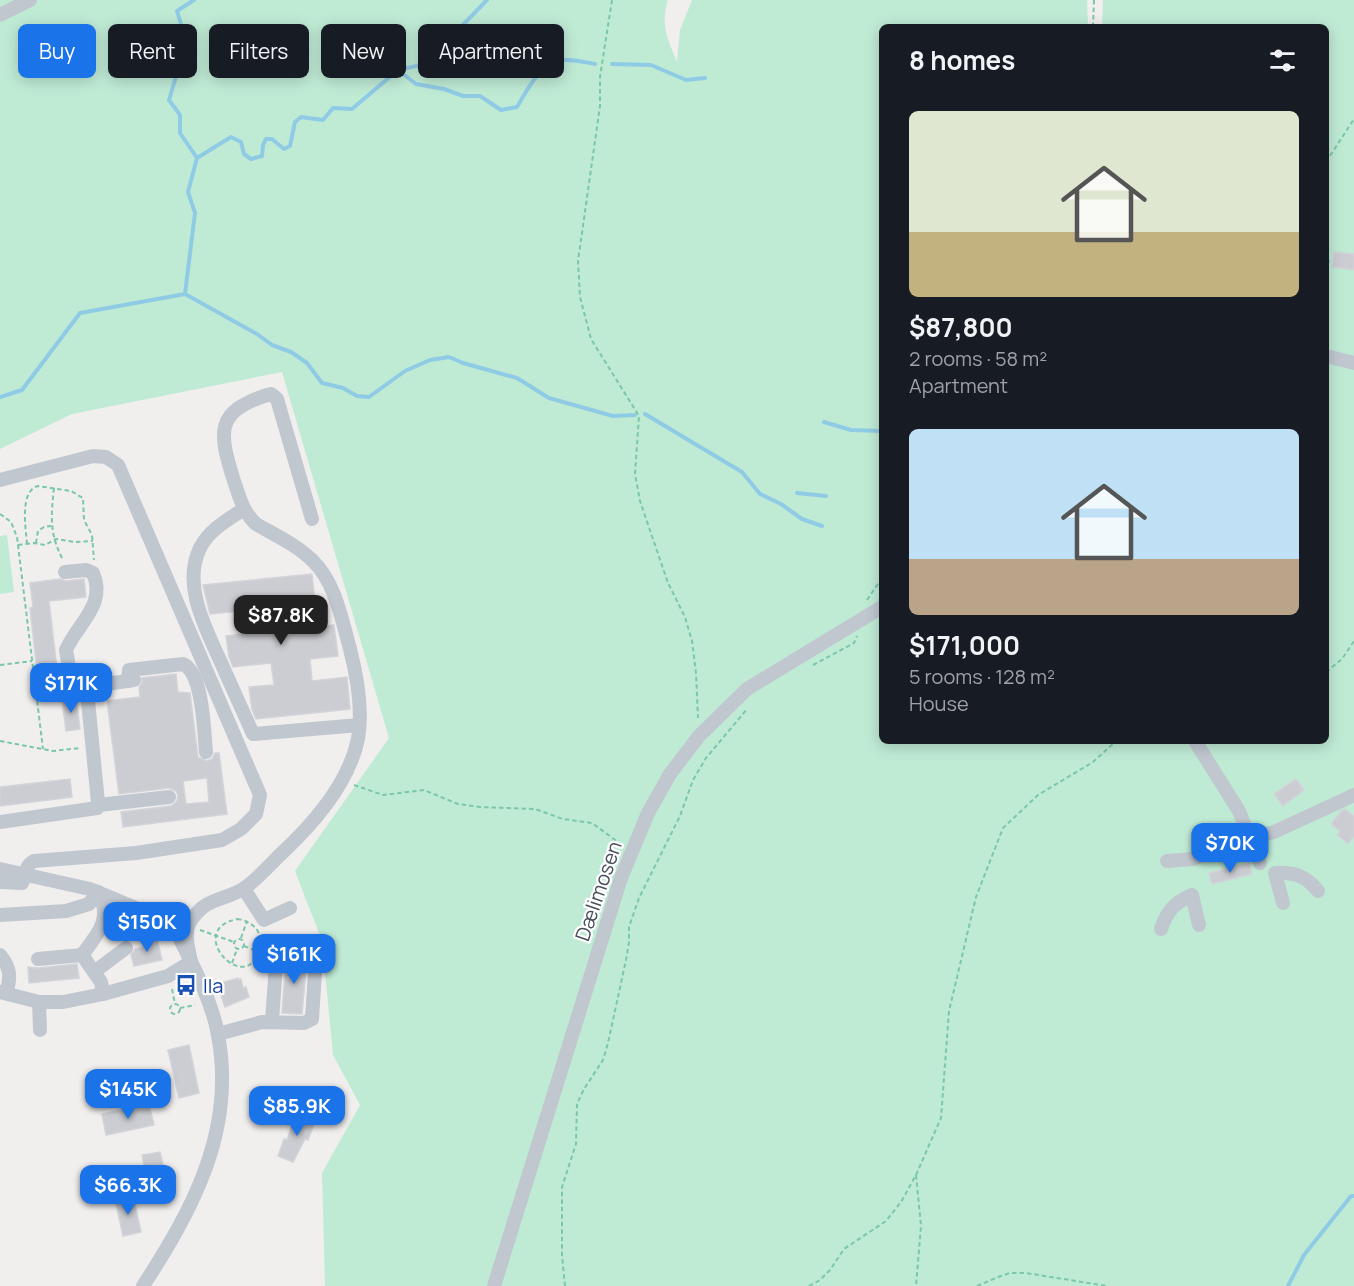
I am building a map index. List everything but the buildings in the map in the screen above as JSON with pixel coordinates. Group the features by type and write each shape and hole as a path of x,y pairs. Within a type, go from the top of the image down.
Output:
{"street":[{"path":"0,15 30,0"},
{"path":"1329,357 1354,363"},
{"path":"191,962 188,926 209,901 244,889 304,832 324,808 349,764 357,741 359,725 356,679 351,653 338,608 321,570 304,553 256,524 244,509 222,438 225,427 235,410 243,404 271,394 278,403 312,519"},
{"path":"0,480 93,456 106,457 118,465 260,795 256,814 241,829 222,840 208,844 136,853 34,861 29,863 21,884 0,882"},
{"path":"244,509 220,524 204,542 195,562 194,582 201,618 253,734 359,725"},
{"path":"67,572 90,571 95,578 96,600 66,650 70,673 88,688 131,681 129,670 186,664 198,689 206,752"},
{"name":"Dælimosen","path":"494,1286 632,849 648,813 670,774 699,736 747,689 879,609"},
{"path":"88,688 86,694 99,805"},
{"path":"1197,744 1239,811 1260,863"},
{"path":"1167,861 1193,859 1223,846 1289,826 1354,795"},
{"path":"0,822 95,809 99,805 170,797"},
{"path":"0,869 98,892 171,924 191,962 208,1003 218,1034 223,1075 218,1132 204,1174 189,1205 143,1286"},
{"path":"1283,903 1275,873 1298,874 1309,880 1318,891"},
{"path":"244,889 264,920 290,908"},
{"path":"0,915 66,911 89,904 98,892"},
{"path":"38,959 82,956 96,937 104,920 105,906 98,892"},
{"path":"1161,929 1171,907 1192,895 1199,925"},
{"path":"218,1034 257,1023 272,1021 304,1023 312,1019 316,957 313,949 283,947 277,950 272,1021"},
{"path":"94,972 126,948"},
{"path":"0,955 9,969 10,976 3,992 39,1002 63,1002 103,994 168,976 191,962"},
{"path":"82,956 100,982 103,994"},
{"path":"39,1002 40,1030"}],"path":[{"path":"612,0 600,77 600,105 578,261 580,297 591,339 639,416 635,474 640,501 668,583 685,617 692,640 699,736"},
{"path":"1093,24 1094,0"},
{"path":"1329,157 1354,119"},
{"path":"27,544 25,509 29,492 33,487 54,488 76,493 83,498 84,520 90,529 93,541 94,556 90,571"},
{"path":"54,488 51,526 67,572"},
{"path":"0,514 15,528 42,749"},
{"path":"36,543 38,531 51,526"},
{"path":"18,545 45,544 54,540 93,541"},
{"path":"807,668 825,661 854,643 857,640 856,623"},
{"path":"1329,670 1342,659 1354,641"},
{"path":"0,664 32,661"},
{"path":"565,1286 562,1255 562,1187 576,1144 578,1104 584,1089 603,1060 608,1043 628,951 629,927 639,898 680,816 697,773 706,758 748,708"},
{"path":"0,741 59,751 92,747"},
{"path":"809,1286 820,1280 830,1270 844,1249 886,1221 901,1202 916,1176 941,1118 949,1011 976,897 1003,828 1038,795 1093,762 1113,744"},
{"path":"341,779 382,795 424,790 458,804 535,809 563,819 592,823 609,837 632,849"},
{"path":"237,919 247,921 259,932 261,939 255,962 248,966 225,960 218,951 217,936 220,929 230,921 237,919"},
{"path":"243,946 241,939 247,921"},
{"path":"188,926 234,942 241,939"},
{"path":"232,963 237,949 234,942"},
{"path":"237,949 243,946 259,952"},
{"path":"180,1008 208,1003"},
{"path":"916,1176 921,1226 916,1286"},
{"path":"977,1286 998,1277 1026,1273 1107,1286"}],"green space":[{"path":"0,0 668,0 665,24 677,62 680,30 692,0 1087,0 1088,24 879,24 879,744 1329,744 1329,24 1102,24 1103,0 1354,0 1354,1286 325,1286 322,1173 360,1105 333,1055 322,941 295,871 389,738 282,372 72,414 0,449"},
{"path":"7,535 14,592 0,594 0,536"}],"waterway":[{"path":"0,397 22,390 80,313 185,294 195,213 188,192 197,158 180,133 180,115 169,100 178,70 195,70 177,11 194,0"},
{"path":"197,158 231,137 241,142 244,154 251,159 262,156 266,139 272,139 284,149 290,146 295,122 301,117 323,120 333,108 352,109 398,70 425,64 487,0"},
{"path":"406,76 416,84 444,89 463,96 480,96 501,110 517,107 534,80 550,64 566,60 595,64"},
{"path":"612,64 651,65 686,80 705,78"},
{"path":"185,294 257,334 272,345 291,352 307,363 322,383 343,388 357,396 369,397 405,371 430,360 449,357 517,378 549,398 613,416 635,415"},
{"path":"645,414 742,472 760,494 781,504 802,519 822,526"},
{"path":"824,422 851,430 879,431"},
{"path":"797,493 826,496"},
{"path":"1288,1286 1304,1255 1351,1196 1354,1196"}],"place":[{"name":"Ila","path":"186,985"}]}
